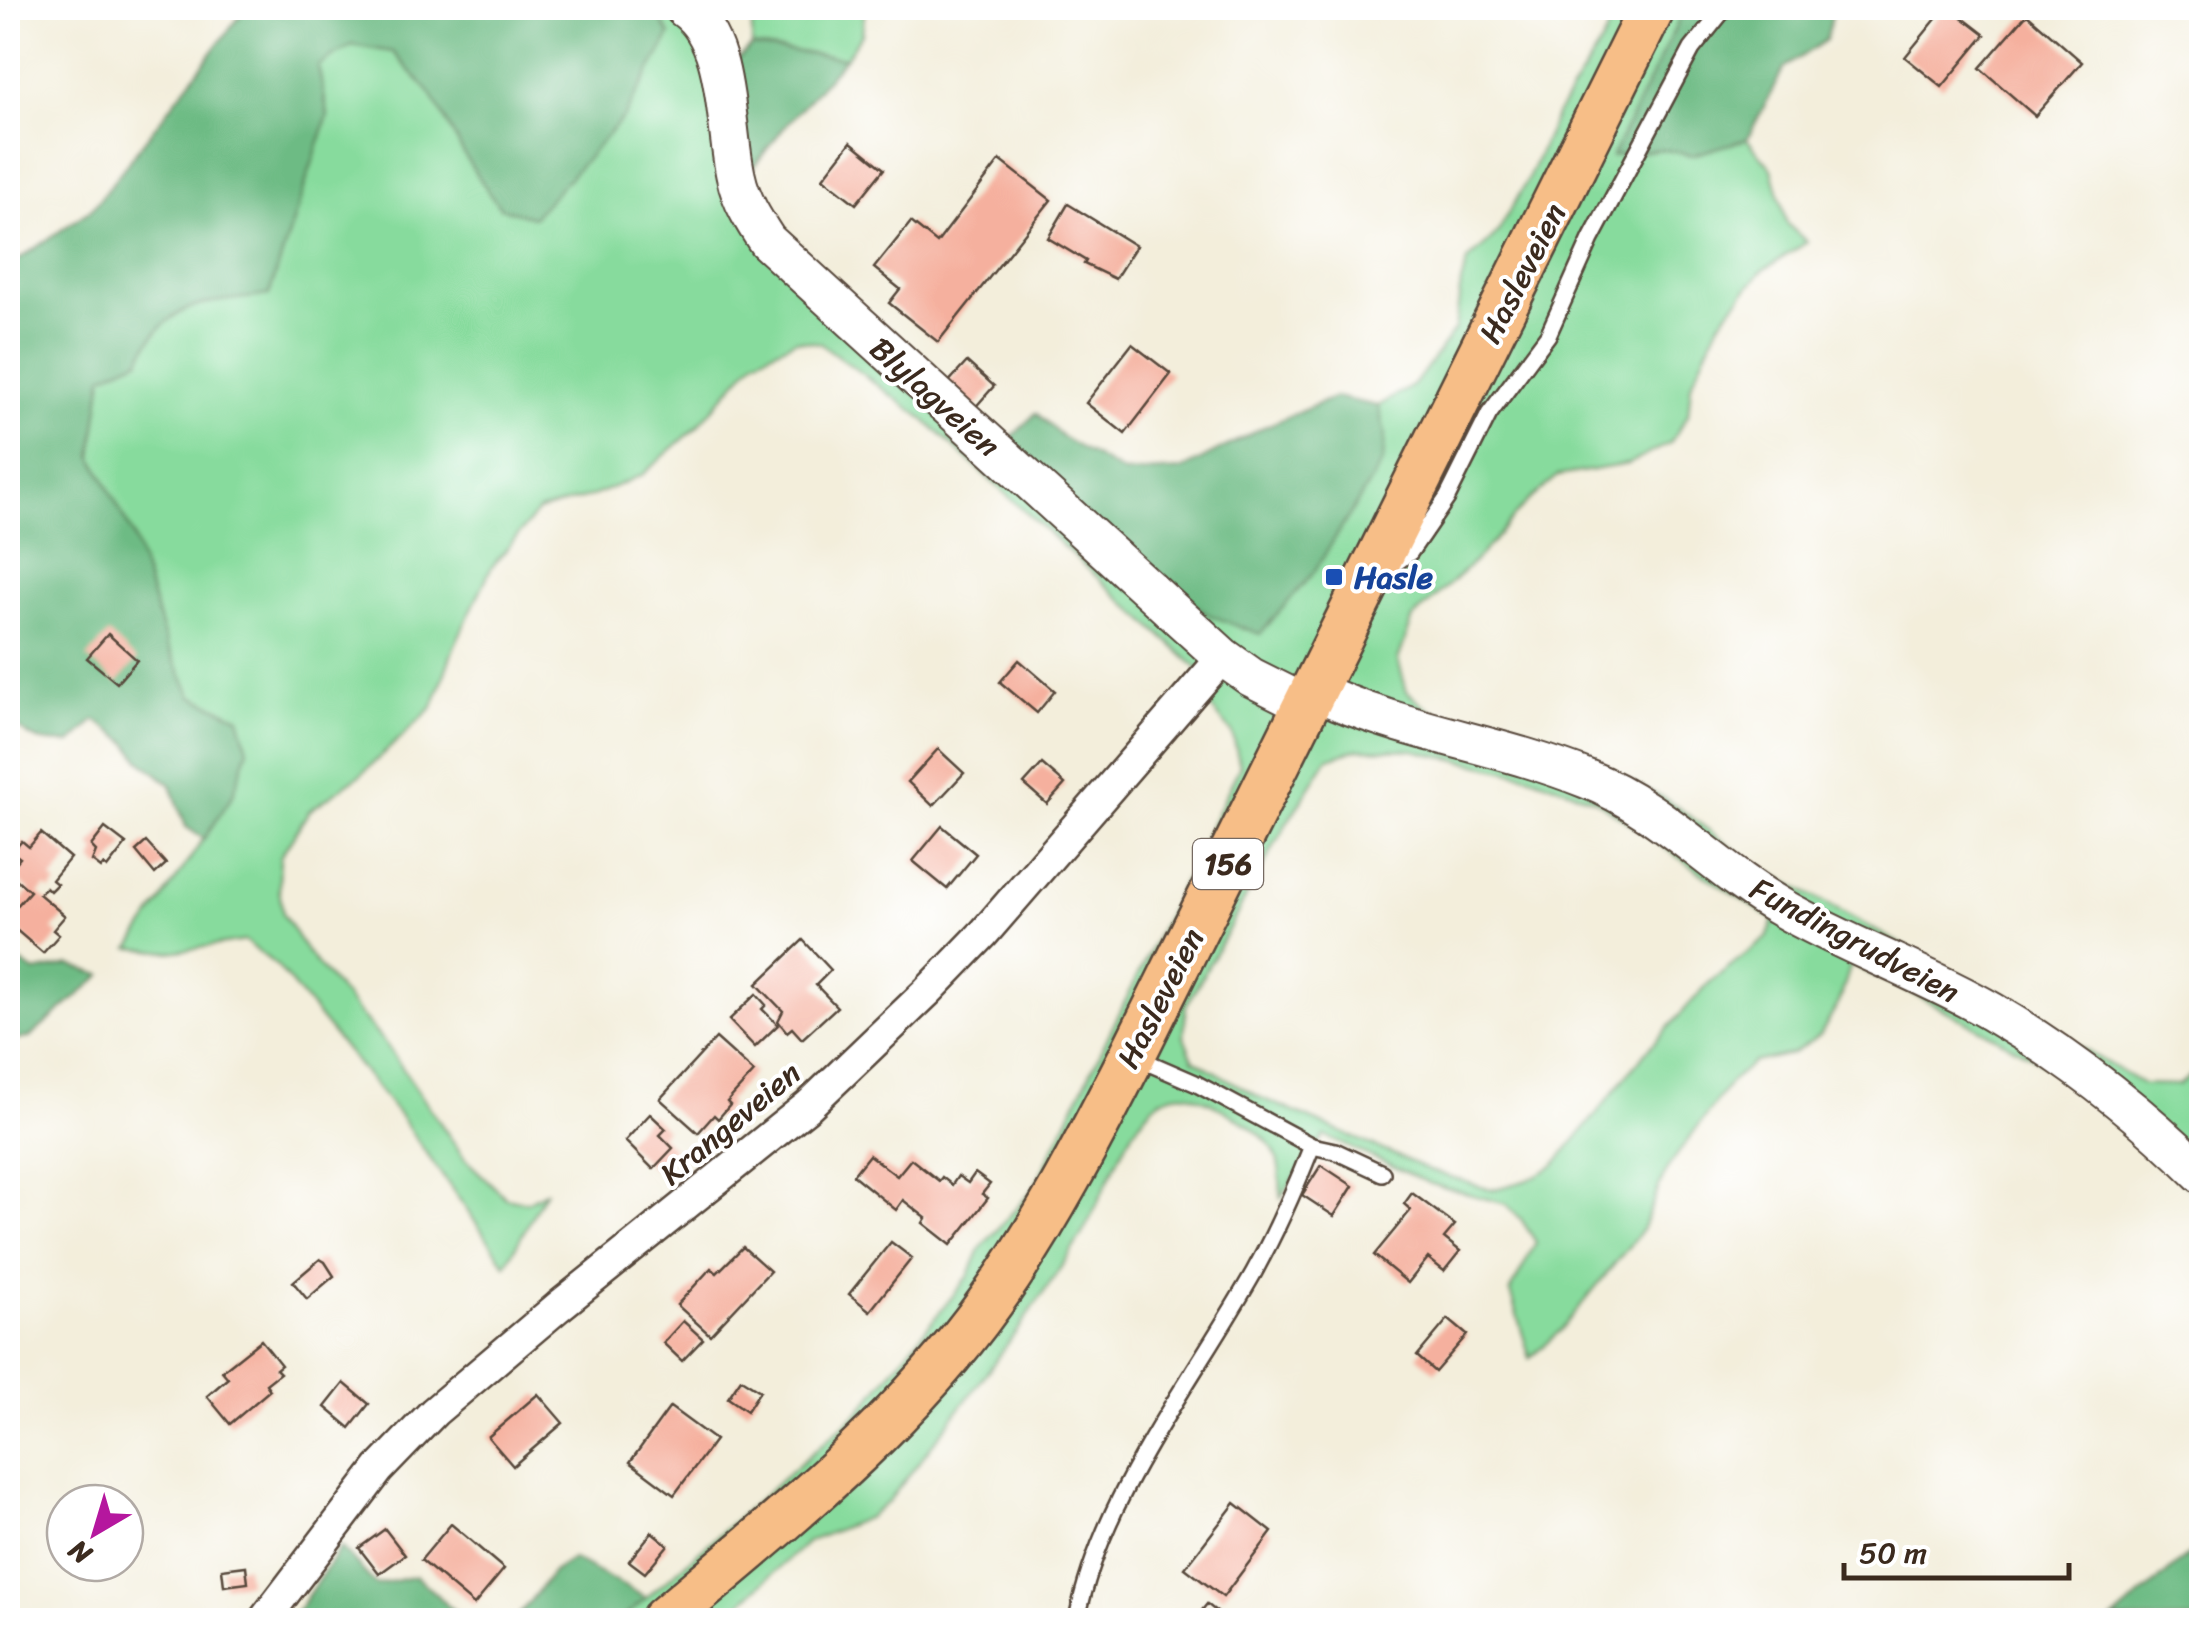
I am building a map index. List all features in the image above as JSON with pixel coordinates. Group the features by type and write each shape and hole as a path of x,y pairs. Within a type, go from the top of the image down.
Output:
{"main road":[{"name":"Hasleveien","path":"664,1620 860,1450 940,1366 989,1304 1034,1237 1132,1056 1652,8"}],"street":[{"name":"Blylagveien","path":"684,8 696,16 710,38 721,78 737,182 749,214 767,241 1222,657 1251,677 1310,697"},
{"name":"Krangeveien","path":"264,1620 378,1469 434,1412 808,1106 927,992 984,933 1222,657"},
{"name":"Fundingrudveien","path":"1310,697 1460,739 1585,778 1617,792 1781,908 1991,1012 2062,1057 2139,1115 2202,1174"}],"lane":[{"path":"1366,585 1410,552 1447,498 1489,414 1548,335 1592,238 1692,49 1725,8"},
{"path":"1132,1056 1195,1083 1312,1146 1335,1151 1382,1173"},
{"path":"1076,1620 1082,1589 1100,1542 1176,1399 1254,1272 1294,1193 1312,1146"}],"green space":[{"path":"246,8 645,8 661,20 670,35 624,117 533,217 500,208 469,163 431,94 393,52 352,45 318,66 328,115 269,295 210,303 178,314 151,339 140,359 103,376 92,456 133,535 167,646 192,696 239,717 248,749 233,795 204,839 186,827 171,785 140,760 127,742 95,720 71,743 60,743 29,736 8,717 13,694 8,644 8,267 93,208"},
{"path":"645,8 704,8 741,153 772,235 1141,567 1385,434 1378,406 1414,385 1455,329 1467,262 1497,234 1530,175 1557,113 1619,8 1685,8 1613,156 1661,149 1692,155 1747,139 1772,169 1787,224 1807,242 1761,272 1720,322 1691,385 1688,415 1670,443 1628,464 1558,476 1528,501 1478,558 1413,618 1398,660 1407,692 1434,713 1559,748 1666,799 1756,865 2143,1084 2179,1085 2201,1067 2201,1198 2051,1067 1851,964 1839,1003 1820,1035 1792,1054 1754,1062 1731,1081 1666,1170 1642,1230 1560,1331 1530,1358 1510,1292 1536,1242 1506,1204 1431,1184 1325,1136 1281,1197 1277,1157 1265,1139 1208,1101 1174,1094 1157,1103 1141,1121 1086,1227 1054,1277 888,1502 869,1517 807,1542 722,1620 621,1620 859,1412 968,1277 980,1249 1034,1188 1240,766 1232,732 1207,704 1196,667 920,416 820,343 796,340 756,359 697,427 642,475 595,495 538,511 491,568 454,647 433,707 363,773 309,811 280,857 283,914 306,951 387,1046 465,1159 506,1198 527,1202 545,1192 506,1265 399,1115 277,966 245,941 170,952 130,948 233,795 239,717 192,696 167,646 133,535 92,456 103,375 140,359 151,339 178,314 210,303 269,294 328,115 318,66 352,45 393,52 431,94 469,163 500,208 658,52 670,35 661,20","holes":["1357,749 1413,750 1531,776 1596,800 1774,920 1767,938 1710,982 1645,1053 1555,1165 1528,1180 1491,1190 1432,1171 1259,1097 1193,1059 1184,1037 1186,1006 1287,823 1328,758"]},
{"path":"752,8 865,8 862,34 845,58 752,46"},
{"path":"1685,8 1834,8 1826,40 1784,68 1747,139 1692,155 1661,149 1612,156"},
{"path":"752,46 845,58 747,175 733,63"},
{"path":"1335,397 1378,406 1385,434 1383,461 1314,572 1260,634 1209,615 1141,567 1006,443 1036,413 1065,439 1124,473 1181,470 1264,427"},
{"path":"8,954 35,972 70,965 102,975 30,1037 8,1041"},
{"path":"2201,1544 2201,1620 2113,1620"},
{"path":"341,1547 376,1585 416,1576 464,1620 291,1620"},
{"path":"573,1559 646,1598 621,1620 515,1620 553,1572"}],"building":[{"path":"1945,8 1985,35 1942,87 1905,57"},
{"path":"2027,14 2082,62 2035,116 1980,68"},
{"path":"851,142 884,169 856,204 823,178"},
{"path":"1000,160 1051,200 938,342 889,303 900,289 874,268 911,222 937,243"},
{"path":"1068,204 1136,246 1115,279 1084,264 1086,261 1048,238"},
{"path":"1132,344 1171,374 1125,434 1086,403"},
{"path":"967,362 994,386 972,411 945,386"},
{"path":"108,634 137,660 117,683 87,658"},
{"path":"1019,660 1055,691 1037,713 1000,682"},
{"path":"938,749 964,773 933,806 908,782"},
{"path":"1042,764 1065,784 1047,804 1024,784"},
{"path":"942,826 976,854 947,889 913,861"},
{"path":"105,828 126,844 107,868 101,868 92,861 96,851 91,846"},
{"path":"41,833 70,858 52,880 57,884 39,894 65,916 53,930 59,935 43,953 8,923 8,916 30,891 8,872 20,858 12,852 22,841 29,847"},
{"path":"146,842 166,864 155,874 136,851"},
{"path":"803,940 831,970 816,985 837,1007 802,1039 792,1028 787,1032 778,1021 783,1011 757,984"},
{"path":"756,994 766,1005 762,1009 778,1025 755,1047 729,1020"},
{"path":"716,1038 754,1072 727,1102 730,1105 718,1119 714,1115 698,1133 660,1099"},
{"path":"650,1114 666,1129 660,1135 673,1148 653,1169 625,1141"},
{"path":"869,1155 897,1176 911,1159 939,1181 942,1177 952,1185 958,1176 968,1183 975,1173 990,1184 982,1194 988,1198 951,1245 923,1223 926,1218 903,1200 896,1210 853,1175"},
{"path":"1321,1165 1353,1186 1334,1216 1302,1195"},
{"path":"1412,1193 1455,1225 1444,1238 1460,1251 1444,1271 1428,1258 1408,1283 1374,1255 1411,1210 1404,1204"},
{"path":"891,1242 912,1258 870,1311 849,1294"},
{"path":"743,1247 770,1271 710,1335 677,1305 711,1268 717,1273"},
{"path":"320,1259 334,1276 307,1299 293,1282"},
{"path":"1448,1319 1467,1335 1435,1372 1417,1356"},
{"path":"683,1321 703,1339 682,1361 663,1343"},
{"path":"261,1340 281,1365 276,1369 280,1373 266,1384 270,1390 230,1424 207,1396 228,1378 222,1371"},
{"path":"741,1379 760,1391 747,1411 728,1398"},
{"path":"344,1383 369,1404 350,1428 325,1407"},
{"path":"538,1394 563,1423 513,1466 488,1437"},
{"path":"670,1407 715,1440 674,1495 630,1462"},
{"path":"1235,1503 1272,1532 1223,1597 1185,1568"},
{"path":"451,1524 504,1569 474,1605 421,1560"},
{"path":"385,1529 405,1555 379,1574 359,1548"},
{"path":"652,1532 668,1545 645,1573 629,1561"},
{"path":"246,1566 248,1583 224,1586 222,1569"},
{"path":"1207,1604 1227,1620 1194,1620"}],"place":[{"name":"Hasle","path":"1334,577"}]}
